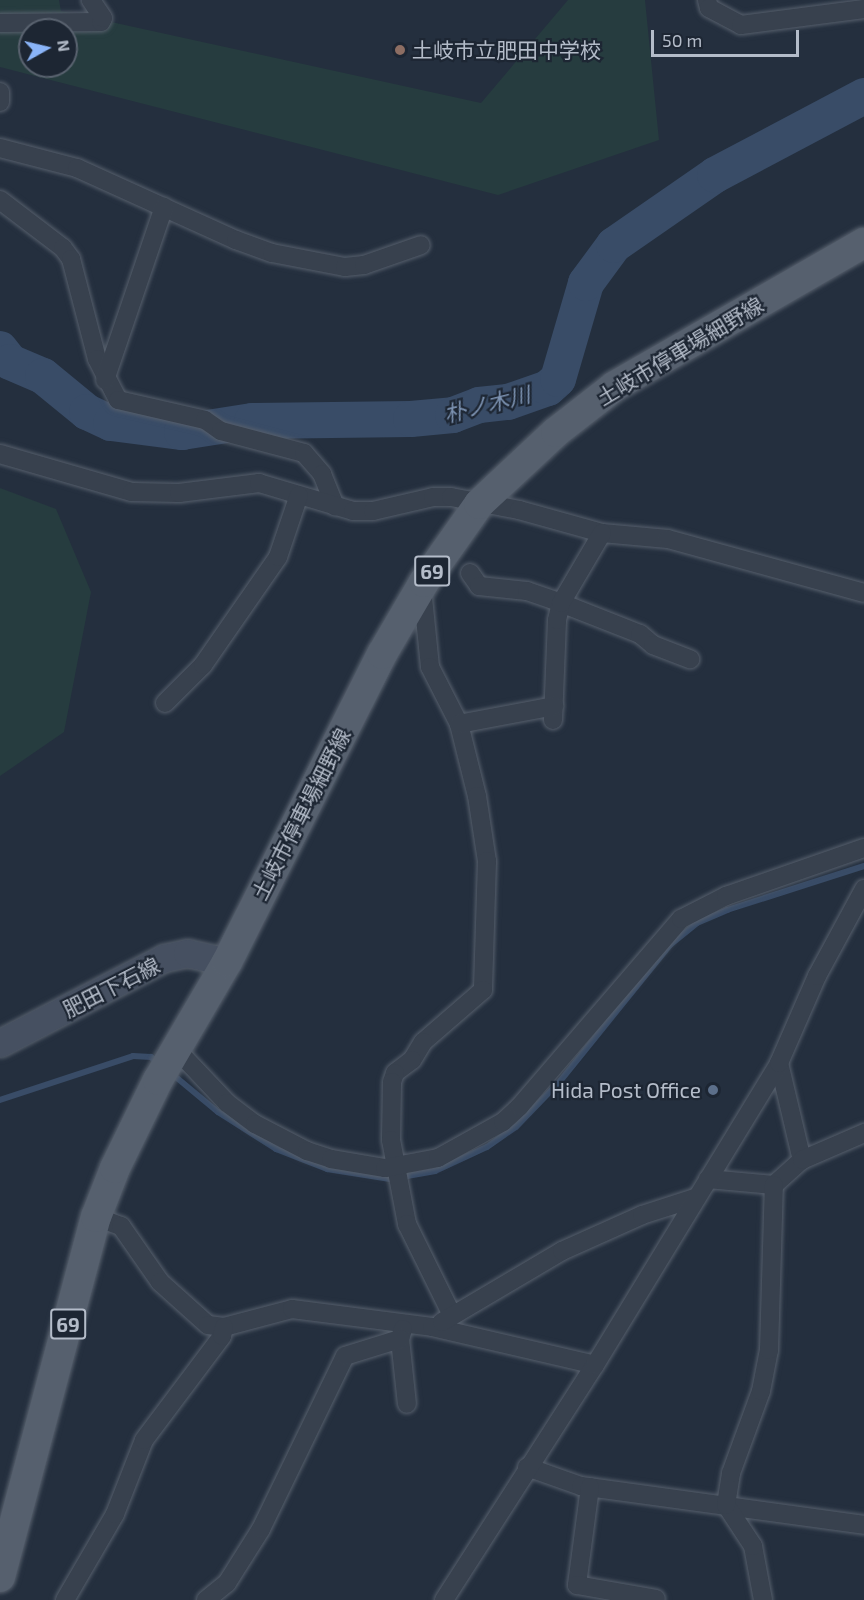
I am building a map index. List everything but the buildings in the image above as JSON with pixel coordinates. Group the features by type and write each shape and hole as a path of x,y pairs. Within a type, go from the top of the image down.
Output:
{"main road":[{"name":"土岐市停車場細野線","path":"0,1577 96,1217 169,1061 227,962 382,654 421,587 479,504 556,432 615,387 864,243"},
{"name":"肥田下石線","path":"0,1043 164,958 187,953 227,962"}],"street":[{"path":"0,23 101,22 103,18 91,0"},
{"path":"707,0 709,8 741,25 864,9"},
{"path":"0,92 0,102"},
{"path":"0,148 76,168 263,249 345,267 364,265 422,245"},
{"path":"0,200 63,249 70,259 105,380 118,400 205,420 221,431 304,453 322,474 335,506"},
{"path":"105,380 164,207"},
{"path":"0,454 132,492 179,494 259,483 335,506 373,511 433,496 519,510 602,533 668,539 864,593"},
{"path":"165,703 203,666 272,566 299,495"},
{"path":"459,724 554,713 557,620 561,603 602,533"},
{"path":"470,573 479,586 527,591 640,634 652,645 690,659"},
{"path":"421,587 430,667 459,724 477,796 487,861 483,990 423,1042 412,1060 395,1073 391,1140 406,1224 452,1316"},
{"path":"169,1061 281,1139 331,1159 363,1166 396,1167 438,1158 503,1122 551,1073 661,937 695,909 864,848"},
{"path":"444,1600 527,1467 595,1365 779,1063 817,976 864,889"},
{"path":"779,1063 802,1160"},
{"path":"763,1600 753,1546 726,1505 731,1473 761,1391 769,1350 774,1185 802,1160 864,1133"},
{"path":"708,1179 774,1185"},
{"path":"206,1600 227,1583 261,1529 345,1356 402,1332 432,1327 562,1251 642,1215 695,1198"},
{"path":"96,1217 121,1227 160,1282 208,1325 224,1327 291,1309 402,1332"},
{"path":"65,1600 115,1514 144,1440 222,1336 224,1327"},
{"path":"432,1327 595,1365"},
{"path":"402,1332 407,1404"},
{"path":"527,1467 590,1487 864,1525"},
{"path":"590,1487 577,1585 656,1599"}],"green space":[{"path":"0,0 59,0 61,11 481,103 568,0 645,0 659,140 498,195 43,78 78,78 78,18 18,18 18,72 0,67"},
{"path":"0,488 56,509 91,592 64,732 0,776"}],"waterway":[{"name":"朴ノ木川","path":"0,349 10,362 43,376 87,412 111,423 182,432 252,421 411,419 453,415 479,405 508,402 548,388 558,379 586,283 614,245 715,175 864,96"},
{"path":"171,1073 218,1112 276,1149 327,1169 390,1179 435,1171 487,1147 516,1127 561,1080 670,945 697,923 727,910 864,866"},
{"path":"0,1100 133,1056 151,1057 158,1063"}],"place":[{"name":"土岐市立肥田中学校","path":"400,50"},
{"name":"Hida Post Office","path":"713,1090"}]}
